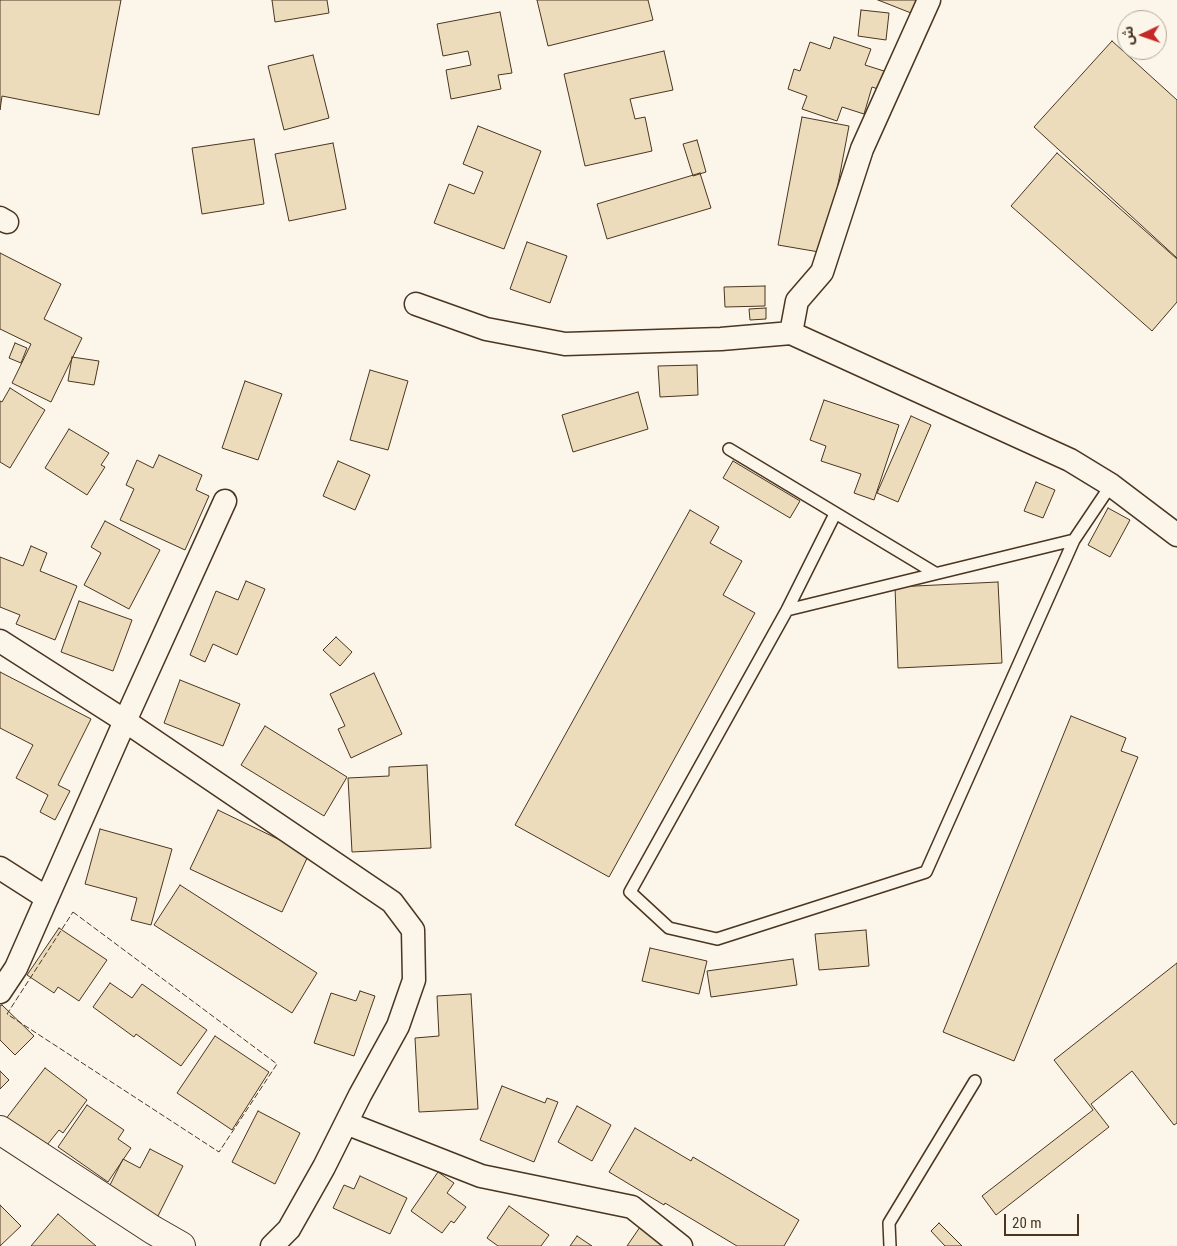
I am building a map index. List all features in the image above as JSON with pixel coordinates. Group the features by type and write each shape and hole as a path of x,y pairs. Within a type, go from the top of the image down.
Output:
{"street":[{"path":"791,333 797,300 822,272 862,149 929,0"},
{"path":"416,304 486,329 564,344 721,339 791,333 1070,460 1111,485 1177,535"},
{"path":"0,992 16,968 225,501"},
{"path":"0,641 125,721 392,902 413,930 414,980 398,1026 324,1167 288,1229 272,1246"},
{"path":"0,868 47,898"},
{"path":"346,1123 481,1176 632,1207 681,1246"},
{"path":"0,1130 153,1230 182,1246"}],"lane":[{"path":"729,449 834,514 936,573"},
{"path":"834,514 787,610 630,892 670,928 717,939 926,872 1074,540 1111,485"},
{"path":"787,610 1074,540"},
{"path":"890,1246 889,1223 975,1081"}],"building":[{"path":"0,0 121,0 99,115 2,96 0,110"},
{"path":"272,0 327,0 329,13 275,22"},
{"path":"537,0 648,0 653,20 548,46"},
{"path":"878,0 916,0 911,13"},
{"path":"861,10 889,13 886,40 858,36"},
{"path":"500,12 512,73 498,75 501,89 451,99 446,70 471,65 468,51 443,56 437,24"},
{"path":"834,37 871,49 865,65 884,71 878,89 872,87 864,114 842,107 837,121 802,109 807,96 788,89 794,69 800,71 810,42 830,49"},
{"path":"1112,41 1117,46 1117,60 1133,60 1177,100 1177,258 1034,127"},
{"path":"664,51 673,90 630,99 635,119 645,117 652,151 585,166 564,74"},
{"path":"313,55 329,118 284,130 268,66"},
{"path":"802,117 849,126 825,253 778,245"},
{"path":"478,126 541,151 504,249 434,223 449,184 474,194 483,172 463,164"},
{"path":"254,139 264,204 202,214 192,148"},
{"path":"697,140 706,172 693,176 683,144"},
{"path":"333,143 346,209 289,221 275,154"},
{"path":"1057,153 1177,259 1177,302 1152,331 1011,206"},
{"path":"700,173 711,208 607,239 597,204"},
{"path":"527,242 567,256 550,303 510,289"},
{"path":"0,253 61,284 44,319 82,338 51,402 12,383 31,344 0,329"},
{"path":"765,286 765,306 725,307 724,287"},
{"path":"766,308 766,319 750,320 749,309"},
{"path":"15,343 27,348 21,363 9,358"},
{"path":"72,357 99,361 94,385 68,381"},
{"path":"697,365 698,395 660,397 658,366"},
{"path":"370,370 408,381 388,450 350,440"},
{"path":"245,381 282,394 258,460 222,448"},
{"path":"10,388 45,410 10,468 0,462 0,401 2,402"},
{"path":"638,392 648,429 573,452 562,415"},
{"path":"824,400 899,425 874,500 854,493 861,474 821,461 826,446 810,440"},
{"path":"911,416 931,425 898,502 877,493"},
{"path":"69,429 109,453 101,465 105,467 87,495 45,468"},
{"path":"159,455 202,475 196,490 209,496 185,550 120,520 134,489 126,485 137,460 153,468"},
{"path":"338,461 370,475 355,510 323,496"},
{"path":"733,461 800,501 790,518 723,478"},
{"path":"1036,482 1055,490 1043,518 1024,511"},
{"path":"1108,508 1130,520 1110,557 1088,545"},
{"path":"690,510 719,527 710,543 742,561 723,595 755,613 609,877 515,825"},
{"path":"105,521 160,550 129,609 84,585 101,553 91,547"},
{"path":"31,546 47,553 40,571 77,586 55,640 16,624 20,615 0,607 0,557 23,566"},
{"path":"246,581 265,589 237,655 213,644 205,662 190,655 216,591 238,600"},
{"path":"998,582 1002,663 898,668 895,587"},
{"path":"79,601 132,620 113,671 61,652"},
{"path":"336,637 352,652 340,666 323,650"},
{"path":"0,672 91,719 58,785 70,791 55,820 40,812 48,795 16,778 33,745 0,728"},
{"path":"374,673 402,734 351,758 338,729 345,726 330,694"},
{"path":"180,680 240,704 223,746 164,723"},
{"path":"1071,716 1126,738 1121,751 1138,757 1014,1061 943,1032"},
{"path":"265,726 347,777 324,816 241,765"},
{"path":"427,765 431,848 352,852 348,778 389,776 389,767"},
{"path":"218,810 309,854 282,912 190,869"},
{"path":"100,829 172,849 151,925 131,920 137,898 85,884"},
{"path":"180,885 317,973 292,1013 154,925"},
{"path":"59,928 107,960 79,1001 58,987 54,993 27,975"},
{"path":"866,930 869,966 819,970 815,934"},
{"path":"650,948 707,961 699,994 642,981"},
{"path":"793,959 797,985 711,997 707,971"},
{"path":"1177,963 1177,1123 1174,1125 1132,1071 1091,1104 1109,1127 996,1215 982,1196 1093,1110 1054,1060"},
{"path":"110,983 132,998 142,984 207,1030 181,1066 136,1034 134,1037 93,1007"},
{"path":"360,991 375,996 354,1056 314,1043 331,993 356,1001"},
{"path":"471,994 478,1109 419,1112 415,1038 439,1036 437,996"},
{"path":"2,1005 34,1036 15,1055 0,1040 0,1006"},
{"path":"215,1036 269,1072 232,1130 177,1093"},
{"path":"45,1068 87,1100 63,1133 59,1130 43,1150 5,1120"},
{"path":"0,1071 9,1080 0,1089"},
{"path":"502,1086 545,1103 547,1098 558,1102 534,1162 480,1140"},
{"path":"87,1105 124,1130 118,1139 131,1148 108,1182 58,1147"},
{"path":"577,1106 611,1125 592,1161 558,1142"},
{"path":"258,1111 300,1133 275,1184 232,1162"},
{"path":"635,1128 691,1161 693,1157 799,1220 784,1246 737,1246 609,1172"},
{"path":"150,1149 183,1166 155,1222 104,1197 123,1159 140,1168"},
{"path":"438,1172 454,1183 447,1193 466,1207 454,1223 451,1221 442,1233 411,1211"},
{"path":"360,1176 407,1198 390,1234 333,1208 344,1185 354,1189"},
{"path":"0,1205 21,1226 0,1246"},
{"path":"509,1206 549,1235 541,1246 498,1246 487,1238"},
{"path":"58,1214 96,1246 31,1246"},
{"path":"939,1223 962,1246 945,1246 931,1231"},
{"path":"640,1227 667,1246 627,1246"},
{"path":"577,1236 592,1246 570,1246"}],"fence":[{"path":"73,912 277,1064 219,1152 7,1014 73,912"}]}
